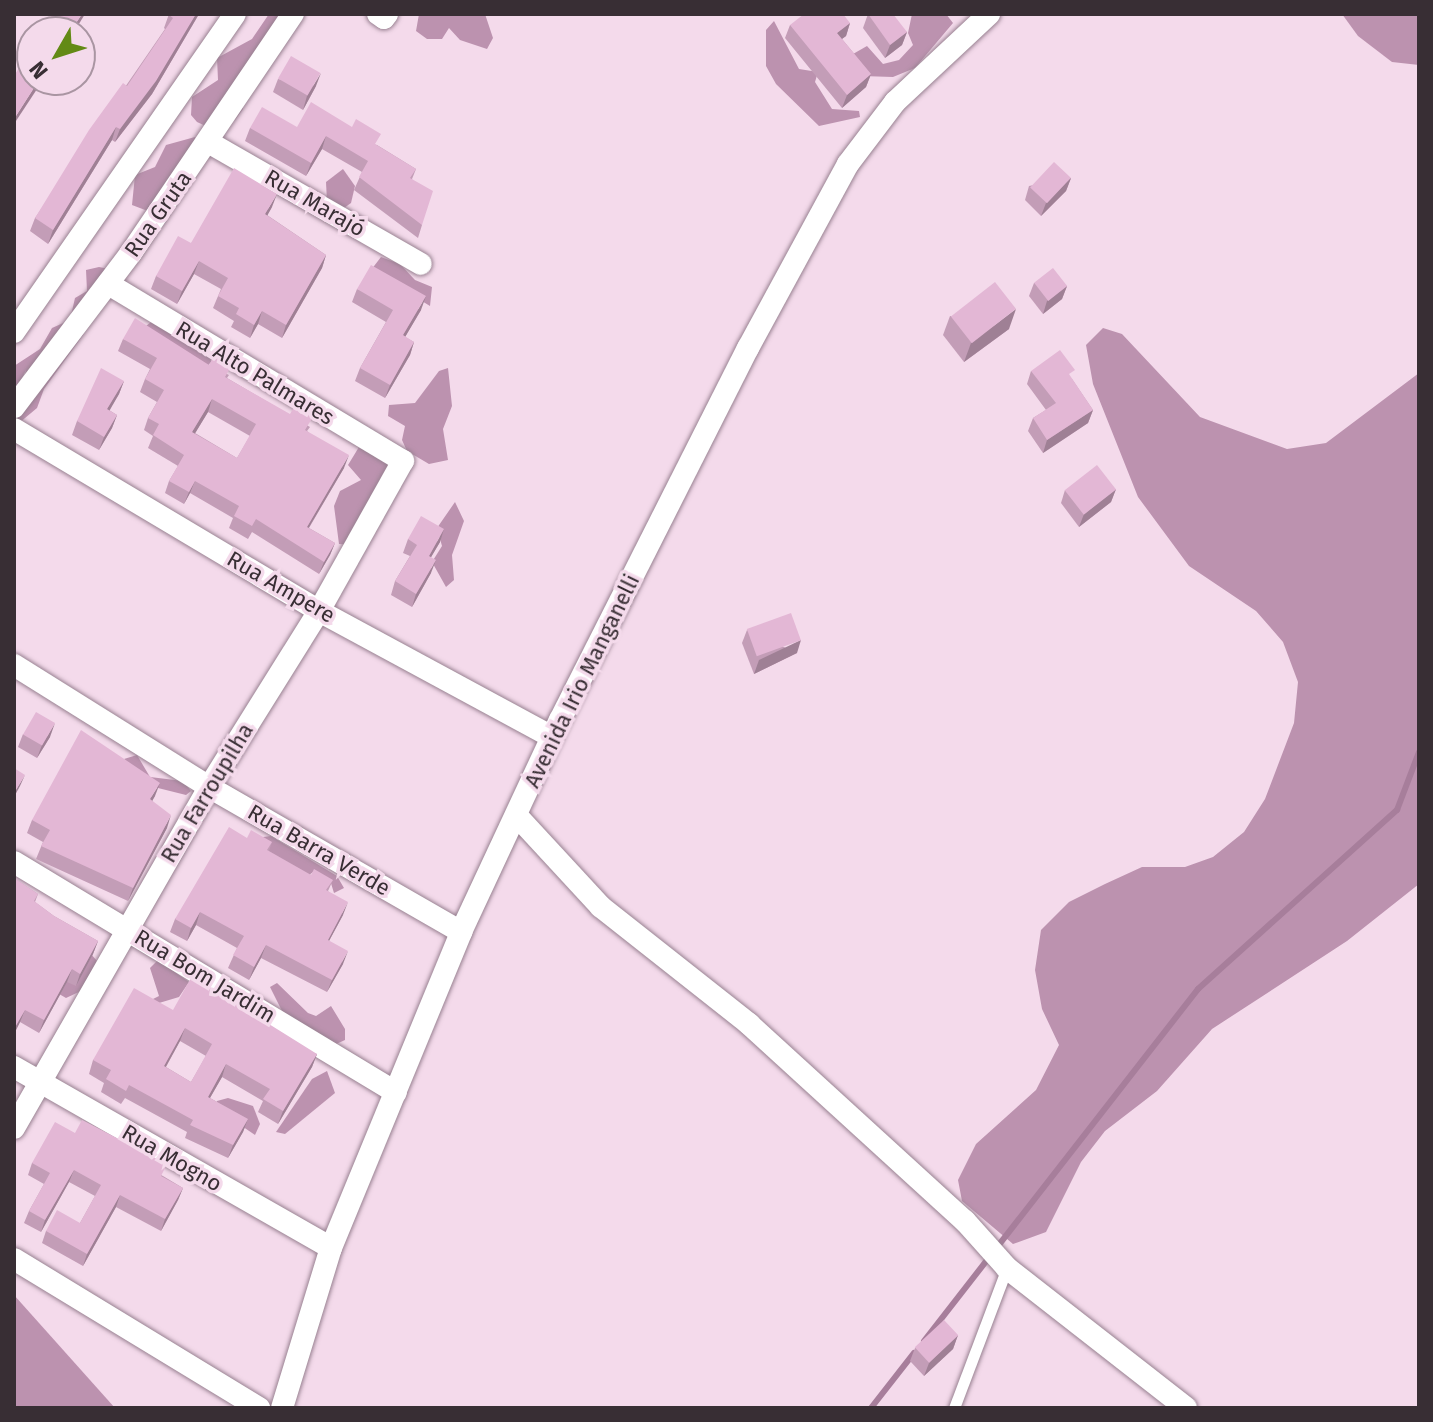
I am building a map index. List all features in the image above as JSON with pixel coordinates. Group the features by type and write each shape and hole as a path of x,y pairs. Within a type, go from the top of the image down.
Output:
{"street":[{"path":"14,332 235,14"},
{"name":"Rua Gruta","path":"14,407 108,284 293,14"},
{"name":"Avenida Irio Manganelli","path":"282,1408 331,1248 461,932 518,817 552,737 748,348 848,164 895,102 989,14"},
{"name":"Rua Marajó","path":"208,142 421,264"},
{"name":"Rua Alto Palmares","path":"108,284 403,461"},
{"name":"Rua Ampere","path":"14,429 319,611 552,737"},
{"name":"Rua Farroupilha","path":"14,1128 209,787 319,611 403,461"},
{"name":"Rua Barra Verde","path":"14,665 209,787 461,932"},
{"path":"518,817 601,907 749,1024 965,1221 1007,1268 1186,1408"},
{"name":"Rua Bom Jardim","path":"14,862 396,1092"},
{"name":"Rua Mogno","path":"14,1067 331,1248"},
{"path":"14,1259 259,1408"}],"lane":[{"path":"954,1408 1007,1268"}],"shaded area":[{"path":"269,14 296,14 243,96 243,109 235,120 210,128 197,122 191,115 192,97 218,80 217,58 252,39"},
{"path":"419,14 485,14 493,38 487,49 460,40 449,28 442,39 427,39 416,31"},
{"path":"912,14 946,14 953,23 915,68 893,77 862,76 853,54 867,46 883,64 899,60 913,45 908,33"},
{"path":"1342,14 1419,14 1419,65 1392,62 1358,36"},
{"path":"774,21 799,69 818,72 815,82 832,109 859,111 860,117 819,126 776,84 766,66 766,30"},
{"path":"195,137 199,145 153,213 132,205 135,175 155,167 166,145"},
{"path":"343,169 355,186 351,203 337,213 327,202 326,182"},
{"path":"381,257 400,264 415,280 432,287 430,306 371,270"},
{"path":"99,267 109,269 83,335 44,389 37,408 19,423 15,421 26,370 14,396 14,366 40,349 52,328 70,320 75,298 87,291 86,270"},
{"path":"151,322 210,352 211,362 206,368 146,326"},
{"path":"1103,328 1122,334 1200,417 1287,449 1326,443 1419,373 1419,884 1347,941 1212,1029 1157,1091 1105,1131 1081,1162 1046,1232 1013,1244 962,1201 958,1180 976,1144 1036,1090 1059,1045 1042,1009 1035,970 1041,930 1069,902 1105,884 1142,867 1185,867 1213,857 1244,832 1265,799 1294,723 1298,682 1283,642 1256,611 1189,566 1138,497 1093,384 1086,345"},
{"path":"448,368 452,406 443,429 448,460 429,464 407,451 402,440 405,426 388,416 389,405 415,403 439,371"},
{"path":"359,447 387,459 390,468 352,545 339,544 334,506 340,491 361,480 348,465"},
{"path":"455,502 464,521 452,555 454,580 446,587 432,562 442,546 437,528"},
{"path":"137,755 150,777 183,781 191,791 186,795 150,786 124,759"},
{"path":"271,836 337,876 344,888 334,893 330,880 313,872 303,880 285,868 260,843 263,837"},
{"path":"91,954 97,961 81,991 66,998 54,991"},
{"path":"158,960 189,982 179,997 159,1003 151,1000 159,996 150,968"},
{"path":"277,983 308,1013 316,1016 331,1006 345,1029 345,1040 334,1045 282,1011 270,987"},
{"path":"327,1071 335,1093 285,1134 276,1132 312,1079"},
{"path":"228,1098 253,1106 260,1124 255,1135 217,1109 217,1101"},
{"path":"14,1295 115,1408 14,1408"}],"building":[{"path":"53,14 82,14 81,16 52,16"},
{"path":"169,14 196,14 156,81 120,129 116,127 53,230 35,218 89,130 123,83 127,86 173,18"},
{"path":"804,14 843,14 850,23 837,33 871,74 847,95 790,25"},
{"path":"868,14 893,14 907,32 890,45"},
{"path":"291,56 320,73 307,96 278,79"},
{"path":"16,73 16,96 29,96 14,119"},
{"path":"311,102 352,127 356,119 381,134 375,144 416,169 410,178 433,191 422,225 359,177 368,161 326,136 311,163 250,128 262,107 297,127"},
{"path":"1054,162 1071,178 1047,203 1030,188"},
{"path":"234,168 277,194 265,214 326,255 286,325 262,311 254,325 236,314 239,308 218,296 228,278 199,261 182,291 156,276 178,236 191,243"},
{"path":"371,265 426,296 403,335 414,342 390,385 360,368 393,310 357,289"},
{"path":"1053,268 1067,286 1048,301 1034,283"},
{"path":"995,282 1016,309 972,343 951,316"},
{"path":"135,318 209,365 216,353 233,363 225,377 290,414 296,404 314,415 305,430 349,455 307,527 335,543 324,562 256,519 252,526 234,516 239,506 195,481 189,492 169,481 184,455 153,435 159,424 148,418 164,390 145,379 157,358 123,339","holes":["212,399 256,424 237,458 192,432"]},
{"path":"1060,350 1075,370 1069,374 1093,410 1047,440 1033,418 1056,403 1031,371"},
{"path":"101,368 124,381 107,409 117,415 104,437 77,421"},
{"path":"1097,465 1116,489 1084,515 1065,490"},
{"path":"421,516 444,529 429,556 436,560 416,594 395,581 417,545 408,539"},
{"path":"791,613 801,640 757,656 747,629"},
{"path":"36,712 55,723 42,746 23,735"},
{"path":"81,730 160,783 150,799 171,815 133,888 41,846 50,830 32,820"},
{"path":"14,768 25,775 14,793"},
{"path":"229,827 247,838 251,830 272,842 267,850 311,875 314,869 333,880 326,890 348,902 328,940 348,951 332,980 266,945 254,967 233,955 244,936 200,912 191,928 175,919"},
{"path":"14,878 38,894 34,901 54,916 98,941 80,974 72,969 44,1020 25,1010 14,1029 15,934"},
{"path":"192,976 317,1054 283,1111 263,1099 270,1089 226,1064 208,1097 248,1119 233,1145 190,1125 193,1120 129,1085 126,1091 106,1079 111,1070 93,1060 134,988 173,1010","holes":["185,1028 212,1044 191,1082 164,1066"]},
{"path":"82,1120 167,1164 161,1176 183,1188 165,1219 120,1195 87,1254 46,1231 57,1210 80,1223 101,1185 74,1170 45,1220 29,1211 50,1173 32,1163 55,1122 75,1133"},
{"path":"944,1320 958,1335 929,1363 915,1347"}],"waterway":[{"path":"924,1341 1198,989 1397,810 1419,752"},
{"path":"871,1408 914,1353"}]}
